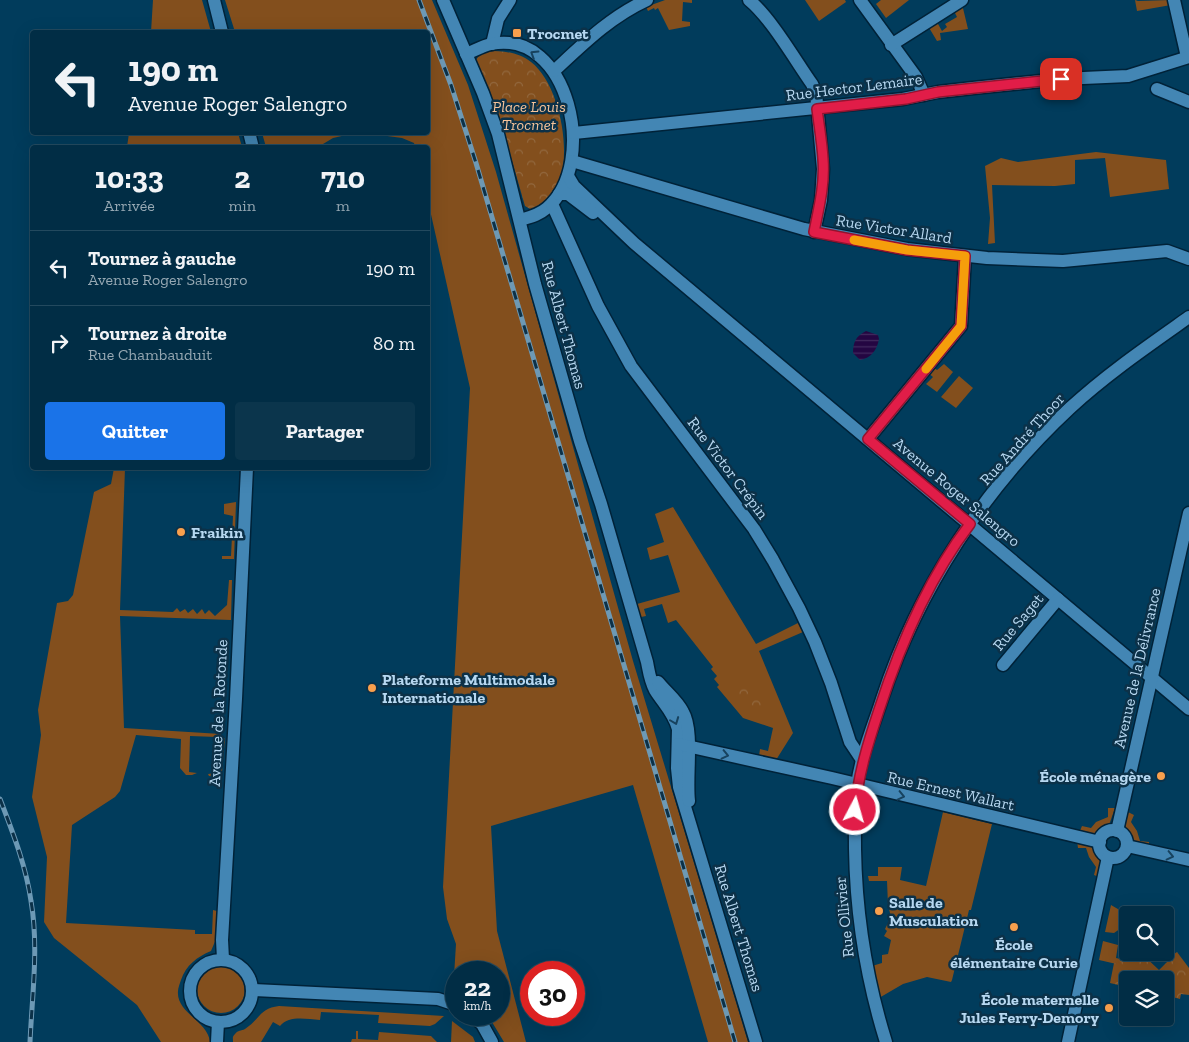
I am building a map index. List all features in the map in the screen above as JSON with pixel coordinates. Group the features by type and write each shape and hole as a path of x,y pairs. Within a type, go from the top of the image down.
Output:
{"street":[{"path":"214,0 222,30"},
{"name":"Rue Albert Thomas","path":"443,0 493,120 580,441 601,504 649,673 654,687 672,713 683,745 678,781 756,1042"},
{"path":"492,44 498,19 510,0"},
{"path":"554,72 603,26 647,0"},
{"path":"749,0 764,16 812,84 816,93 823,159 823,180 814,232"},
{"path":"860,0 916,77 924,95"},
{"path":"891,45 962,0"},
{"path":"1174,0 1188,57"},
{"path":"466,54 492,44 512,44 538,56 554,72 563,89 574,133 572,161 568,176 556,199 535,216 520,220"},
{"name":"Rue Hector Lemaire","path":"574,133 817,109 903,99 954,90 1061,79 1119,78 1138,74 1188,57"},
{"path":"1157,89 1189,102"},
{"name":"Rue Victor Allard","path":"572,161 814,232 907,250 965,256 1063,261 1160,251 1172,252 1189,259"},
{"name":"Avenue Roger Salengro","path":"568,176 574,186 634,243 1189,709"},
{"name":"Avenue Roger Salengro","path":"556,199 568,194 634,243"},
{"name":"Rue Victor Crépin","path":"556,199 598,306 631,366 754,529 773,560 815,642 831,683 850,742 862,760"},
{"path":"868,439 961,326 965,256"},
{"name":"Rue André Thoor","path":"857,785 862,760 890,676 915,617 942,568 970,524 1030,450 1070,408 1113,372 1189,317"},
{"name":"Avenue de la Rotonde","path":"223,960 222,940 247,470"},
{"name":"Avenue de la Délivrance","path":"1117,831 1189,513"},
{"name":"Rue Saget","path":"1002,665 1058,599"},
{"name":"Rue Ernest Wallart","path":"683,745 1100,842"},
{"name":"Rue Ollivier","path":"857,785 855,821 858,913 867,970 886,1042"},
{"path":"1113,830 1117,831 1124,835 1127,846 1125,851 1118,857 1108,857 1102,852 1100,842 1104,834 1113,830"},
{"path":"1127,846 1189,860"},
{"path":"1068,1042 1108,857"},
{"path":"223,960 231,961 245,970 249,976 252,990 249,1005 244,1012 230,1021 218,1022 205,1018 198,1012 191,999 190,989 195,973 201,967 209,962 223,960"},
{"path":"252,990 438,999 445,1001"},
{"path":"217,1042 218,1022"},
{"path":"483,1026 492,1042"}],"green space":[{"path":"153,0 202,0 210,30 151,30"},
{"path":"225,0 432,0 468,85 496,172 633,661 748,1042 708,1042 633,785 491,826 497,931 505,961 455,961 456,944 447,919 443,887 470,388 430,210 430,145 414,145 414,143 402,138 380,135 430,135 430,30 234,30"},
{"path":"665,0 692,0 692,3 683,2 682,21 690,22 690,26 669,30 658,8 648,11 646,7"},
{"path":"805,0 845,0 846,2 819,21"},
{"path":"881,0 909,0 886,18 876,4"},
{"path":"1135,0 1170,0 1171,5 1137,11"},
{"path":"962,4 968,29 940,33 941,40 937,41 928,26 933,23 938,24 942,31 947,27 945,24 957,17 955,13 956,8"},
{"name":"Place Louis Trocmet","path":"487,51 510,53 521,56 531,62 541,72 549,85 560,117 564,151 560,180 549,197 532,210 525,206 495,106 476,60 480,54"},
{"path":"129,135 239,135 241,145 127,145"},
{"path":"263,135 346,135 333,138 321,145 265,145"},
{"path":"1096,152 1166,160 1169,189 1110,197 1105,158 1075,160 1075,184 1055,186 992,185 995,243 988,244 990,218 985,166 1001,158 1018,162"},
{"path":"944,364 953,372 937,392 926,384 933,377 928,373 933,367 937,370"},
{"path":"959,376 973,388 956,408 941,397"},
{"path":"114,470 125,470 120,610 173,612 177,608 180,612 185,609 188,613 193,609 197,614 202,609 205,614 209,610 215,616 227,605 229,580 232,580 231,620 120,616 124,728 221,734 221,738 225,738 222,772 219,777 209,776 208,774 215,773 217,737 190,736 189,772 197,773 186,775 180,768 181,739 136,735 120,791 115,797 72,825 66,923 195,930 195,934 212,934 213,910 217,911 216,939 211,951 201,956 189,966 183,975 178,991 182,1005 204,1028 210,1042 161,1042 137,1005 54,938 44,922 47,857 32,797 41,735 38,710 57,603 68,601 73,595 94,492 111,484"},
{"path":"236,502 234,559 222,559 222,556 231,556 233,516 224,514 224,504"},
{"path":"673,507 756,644 798,623 803,632 759,651 793,733 776,760 759,756 760,749 768,751 773,728 743,718 717,687 719,685 714,679 717,676 711,669 713,667 676,620 668,623 662,604 644,609 646,616 641,617 637,604 680,592 668,555 650,560 647,548 664,542 655,514"},
{"path":"745,683 755,684 765,706 751,712 734,700 732,689"},
{"path":"1108,808 1115,808 1109,825 1095,835 1079,833 1082,826 1091,828 1096,822 1108,817"},
{"path":"943,812 992,824 952,980 951,982 927,977 903,984 879,998 872,966 882,963 882,955 888,954 891,940 884,936 891,917 888,905 887,881 869,881 868,876 878,876 878,867 902,867 900,880 926,886"},
{"path":"1128,812 1134,815 1131,822 1137,831 1140,841 1149,842 1149,847 1131,841 1125,828"},
{"path":"1077,841 1091,846 1098,852 1100,856 1099,877 1094,875 1096,867 1089,857 1086,848 1078,848"},
{"path":"1111,905 1119,910 1119,930 1114,933 1105,932"},
{"path":"1103,941 1118,945 1116,958 1119,959 1119,961 1135,962 1134,968 1099,960"},
{"path":"1177,952 1189,968 1189,995 1181,994 1180,999 1174,997 1174,971 1119,971 1119,985 1110,983 1114,963 1119,964 1120,961 1149,961 1159,970 1168,961 1174,961 1174,954"},
{"path":"216,965 226,965 238,972 245,984 245,994 238,1006 226,1013 216,1013 208,1009 201,1002 197,994 197,984 201,976 208,969"},
{"path":"510,981 520,1019 520,1026 522,1026 526,1042 504,1042 494,1026 510,1026"},
{"path":"279,1006 444,1016 430,1026 378,1023 379,1015 321,1012 320,1020 293,1019 280,1026 273,1022 261,1042 233,1042 233,1037 237,1032 250,1026 268,1009"},
{"path":"452,1026 459,1026 473,1037 475,1042 451,1042"},
{"path":"356,1031 358,1031 358,1039 378,1040 379,1032 431,1036 437,1042 351,1042 352,1039 356,1039"}],"shaded area":[{"path":"866,331 878,335 879,339 873,353 860,360 853,353 854,346 857,337"}],"railway":[{"path":"419,0 451,85 476,163 735,1042"},
{"path":"0,799 22,862 29,888 33,918 34,972 30,1042"}],"slow traffic":[{"path":"854,240 907,250 965,256 961,326 926,369"}],"place":[{"name":"Trocmet","path":"517,33"},
{"name":"Fraikin","path":"181,532"},
{"name":"Plateforme Multimodale Internationale","path":"372,688"},
{"name":"École ménagère","path":"1161,776"},
{"name":"Salle de Musculation","path":"879,911"},
{"name":"École élémentaire Curie","path":"1014,927"},
{"name":"École maternelle Jules Ferry-Demory","path":"1109,1008"}],"route":[{"path":"855,810 862,760 890,676 926,595 952,550 970,524 868,439 961,326 965,256 907,250 814,232 823,180 823,159 817,109 906,99 938,92 1061,79"}]}
